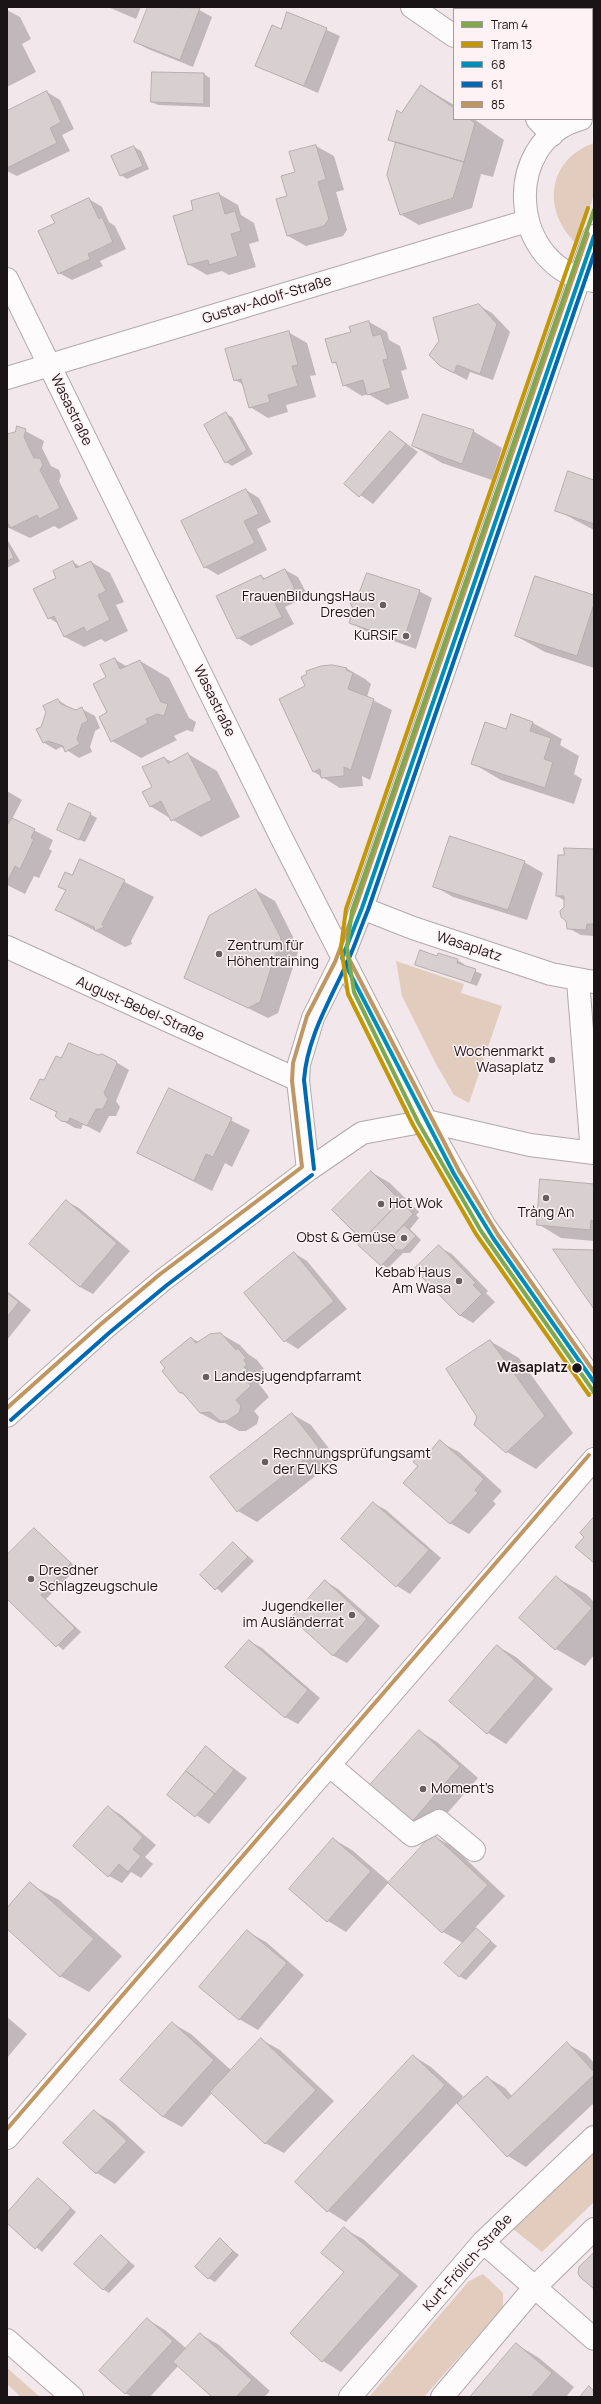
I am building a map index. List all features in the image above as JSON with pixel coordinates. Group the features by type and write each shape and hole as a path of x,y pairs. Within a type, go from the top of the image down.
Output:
{"street":[{"path":"412,7 453,35"},
{"path":"538,120 552,135"},
{"path":"579,120 552,135 537,153 527,174 524,197 527,220 536,243 551,261 587,280"},
{"name":"Gustav-Adolf-Straße","path":"7,378 527,220"},
{"path":"308,1170 298,1080 299,1064 313,1018 342,958 362,908 587,280 594,236"},
{"name":"Wasastraße","path":"7,279 342,958 426,1121 484,1225 594,1382"},
{"name":"Wasaplatz","path":"362,908 428,933 551,974 586,982 593,1153"},
{"name":"August-Bebel-Straße","path":"7,947 298,1080"},
{"path":"7,1416 105,1328 158,1284 308,1170 362,1134 426,1121 530,1146 593,1153"},
{"path":"7,2138 594,1459"},
{"path":"329,1765 412,1835 439,1821 474,1850"},
{"name":"Kurt-Frölich-Straße","path":"350,2397 484,2242 594,2137"},
{"path":"442,2397 534,2288 594,2229"},
{"path":"484,2242 534,2288 594,2339"},
{"path":"7,2340 72,2397"}],"shaded area":[{"path":"594,143 594,195 577,244 566,231 558,217 554,202 554,188 558,174 566,161 578,151"},
{"path":"396,961 464,984 461,993 502,1006 469,1103 454,1095 436,1064 402,996"},
{"path":"594,2153 594,2202 542,2252 513,2229"},
{"path":"483,2274 503,2293 503,2307 424,2397 369,2397 469,2281"},
{"path":"7,2368 40,2397 21,2397 7,2384"}],"building":[{"path":"148,7 200,8 180,60 134,42"},
{"path":"586,7 587,8 522,8"},
{"path":"287,12 327,28 304,86 255,66 272,25 281,29"},
{"path":"152,72 204,73 204,104 151,102"},
{"path":"421,85 453,107 453,120 471,120 475,123 464,162 388,140 397,110 401,113"},
{"path":"47,91 61,122 50,128 57,143 7,168 7,111"},
{"path":"396,142 464,162 453,198 400,215 387,175"},
{"path":"316,145 326,179 318,182 329,219 324,226 287,236 276,199 287,196 281,176 295,172 289,152"},
{"path":"134,146 143,166 120,176 111,156"},
{"path":"219,193 225,214 235,211 241,231 231,234 238,256 209,265 208,260 188,265 173,216 193,210 191,201"},
{"path":"89,198 99,219 102,217 113,242 88,254 90,259 58,274 38,231 55,223 51,216"},
{"path":"479,304 497,324 480,374 457,365 454,373 440,366 429,355 439,341 433,318"},
{"path":"369,321 373,336 381,334 388,359 383,360 391,388 367,395 363,380 343,386 336,362 332,363 325,339 351,332 349,327"},
{"path":"289,331 298,365 292,366 298,386 268,395 270,402 249,408 241,379 234,381 225,349"},
{"path":"226,412 247,450 225,463 204,425"},
{"path":"423,414 474,430 462,464 412,446"},
{"path":"17,426 26,429 24,437 34,458 40,458 43,465 40,470 60,508 39,519 37,515 11,528 7,522 7,434 15,432"},
{"path":"390,431 406,444 359,497 344,484"},
{"path":"568,471 594,480 594,524 555,511"},
{"path":"246,489 259,514 244,521 255,543 204,568 181,521"},
{"path":"7,543 14,558 7,561"},
{"path":"73,561 76,568 91,561 106,591 98,595 110,620 86,632 84,627 64,637 54,616 48,619 33,589 56,578 53,571"},
{"path":"285,569 295,589 273,599 282,617 237,639 216,596 261,575 263,579"},
{"name":"FrauenBildungsHaus Dresden","path":"367,573 420,590 403,642 349,623 353,609 349,600 358,595"},
{"path":"535,576 594,595 594,604 577,656 515,636"},
{"path":"115,658 120,669 140,660 161,702 168,704 164,716 157,714 146,719 148,723 111,742 99,717 107,712 93,684 106,677 100,665"},
{"path":"333,665 347,668 346,670 353,673 348,689 374,699 351,770 344,767 344,776 321,778 320,769 313,772 279,699 305,686 301,677 307,674 306,671 321,666"},
{"path":"58,699 61,704 76,710 82,707 88,721 82,724 77,739 80,744 65,752 63,746 48,741 43,743 36,729 41,727 46,712 43,706"},
{"path":"511,714 533,722 530,731 551,738 544,759 553,762 545,788 471,764 485,722 506,729"},
{"path":"188,753 212,800 171,821 161,801 150,807 142,792 152,787 142,767 164,757 168,763"},
{"path":"69,803 91,813 79,840 57,830"},
{"path":"12,818 35,829 31,838 34,839 20,869 15,866 7,882 7,826"},
{"path":"450,836 525,861 508,910 433,887"},
{"path":"564,848 594,849 594,924 587,924 586,930 567,929 566,921 561,917 560,911 564,907 564,896 556,896 558,855 564,855"},
{"path":"80,859 125,880 102,924 104,927 95,931 94,927 55,910 66,890 58,887 65,872 72,875"},
{"path":"256,889 281,938 260,1002 248,1008 184,978 209,916"},
{"path":"420,950 437,956 438,953 458,959 457,963 476,969 471,983 415,965"},
{"path":"69,1043 98,1055 102,1054 116,1061 117,1064 104,1093 108,1099 103,1109 96,1109 87,1126 70,1118 68,1122 61,1121 55,1116 57,1112 30,1099 40,1079 44,1080 56,1056 61,1058"},
{"path":"169,1088 232,1118 213,1157 206,1154 194,1181 137,1153"},
{"path":"371,1171 401,1201 362,1240 332,1210"},
{"path":"540,1179 594,1184 594,1221 591,1220 590,1230 537,1225"},
{"path":"66,1200 117,1243 80,1287 29,1244"},
{"path":"401,1201 413,1214 388,1242 396,1250 381,1266 358,1245"},
{"path":"404,1225 416,1236 403,1250 396,1250 388,1242"},
{"path":"439,1245 476,1283 473,1285 482,1294 460,1316 414,1269"},
{"path":"553,1249 594,1250 594,1309 577,1285"},
{"path":"294,1252 334,1301 284,1342 244,1293"},
{"path":"7,1293 19,1302 7,1317"},
{"name":"Landesjugendpfarramt","path":"221,1333 236,1350 238,1348 246,1358 244,1360 247,1365 244,1367 247,1370 242,1374 251,1386 236,1400 241,1406 239,1413 227,1421 220,1421 210,1412 200,1413 182,1392 180,1393 162,1371 165,1368 160,1362 191,1337 196,1343 210,1334"},
{"path":"490,1340 545,1416 506,1453 474,1425 477,1417 446,1369"},
{"name":"Rechnungsprüfungsamt der EVLKS","path":"292,1413 319,1448 237,1512 210,1477"},
{"path":"440,1440 484,1479 475,1490 478,1493 450,1524 403,1483 418,1466 413,1462 423,1451 427,1454"},
{"path":"373,1502 429,1550 396,1587 341,1539"},
{"path":"594,1517 594,1563 575,1547 584,1537 580,1533"},
{"name":"Dresdner Schlagzeugschule","path":"34,1528 71,1563 41,1595 75,1628 56,1647 7,1599 7,1555"},
{"path":"233,1542 248,1557 215,1590 200,1575"},
{"path":"556,1576 592,1608 555,1650 519,1618"},
{"path":"325,1580 367,1619 333,1656 291,1618"},
{"path":"249,1640 308,1690 285,1718 225,1667"},
{"path":"497,1645 535,1678 487,1734 449,1701"},
{"path":"419,1730 460,1766 411,1823 369,1786"},
{"path":"206,1746 234,1770 215,1794 186,1771"},
{"path":"186,1771 215,1794 195,1817 167,1795"},
{"path":"108,1806 143,1837 133,1849 141,1856 128,1872 119,1864 108,1877 73,1846"},
{"path":"433,1834 488,1885 442,1933 388,1883"},
{"path":"333,1838 371,1871 327,1922 289,1889"},
{"path":"30,1882 94,1939 60,1977 7,1929 7,1908"},
{"path":"476,1928 491,1941 459,1977 444,1963"},
{"path":"247,1930 287,1963 239,2020 199,1987"},
{"path":"172,2022 214,2060 163,2117 120,2080"},
{"path":"261,2038 316,2090 265,2144 210,2092"},
{"path":"567,2042 594,2072 594,2075 507,2157 457,2103 487,2076 508,2099"},
{"path":"413,2055 445,2085 327,2212 295,2182"},
{"path":"94,2110 127,2141 96,2174 63,2143"},
{"path":"38,2178 71,2208 35,2249 7,2223 7,2213"},
{"path":"344,2227 400,2275 322,2362 290,2333 344,2272 321,2253"},
{"path":"101,2235 129,2262 103,2290 74,2264"},
{"path":"220,2238 233,2251 208,2279 195,2267"},
{"path":"594,2253 594,2289 580,2277 578,2273 579,2267"},
{"path":"147,2318 173,2341 125,2394 99,2371"},
{"path":"200,2333 252,2380 236,2397 212,2397 173,2362"},
{"path":"516,2343 552,2373 531,2397 470,2397"},
{"path":"589,2386 594,2391 594,2397 580,2397"}],"tram line":[{"name":"13","path":"588,208 346,909 341,947 348,994 413,1125 476,1234 589,1395"},
{"name":"4","path":"594,210 352,911 347,947 354,992 418,1122 481,1231 594,1392"}],"transit line":[{"name":"85","path":"7,1408 101,1324 159,1275 302,1167 292,1081 293,1063 307,1016 335,962 356,906 588,234"},
{"name":"68","path":"342,958 362,908 594,236"},
{"name":"61","path":"314,1169 304,1080 309,1050 319,1022 348,960 368,910 594,254"},
{"name":"85","path":"347,955 459,1171 498,1235 594,1372"},
{"name":"68","path":"342,958 454,1174 493,1238 594,1382"},
{"name":"61","path":"11,1420 109,1333 167,1285 312,1175"},
{"name":"85","path":"7,2129 589,1455"}],"place":[{"name":"FrauenBildungsHaus Dresden","path":"383,605"},
{"name":"KuRSiF","path":"406,636"},
{"name":"Zentrum für Höhentraining","path":"219,954"},
{"name":"Wochenmarkt Wasaplatz","path":"552,1060"},
{"name":"Tràng An","path":"546,1198"},
{"name":"Hot Wok","path":"381,1204"},
{"name":"Obst & Gemüse","path":"404,1238"},
{"name":"Kebab Haus Am Wasa","path":"459,1281"},
{"name":"Wasaplatz","path":"577,1368"},
{"name":"Landesjugendpfarramt","path":"206,1377"},
{"name":"Rechnungsprüfungsamt der EVLKS","path":"265,1462"},
{"name":"Dresdner Schlagzeugschule","path":"31,1579"},
{"name":"Jugendkeller im Ausländerrat","path":"352,1615"},
{"name":"Moment’s","path":"423,1789"}]}
